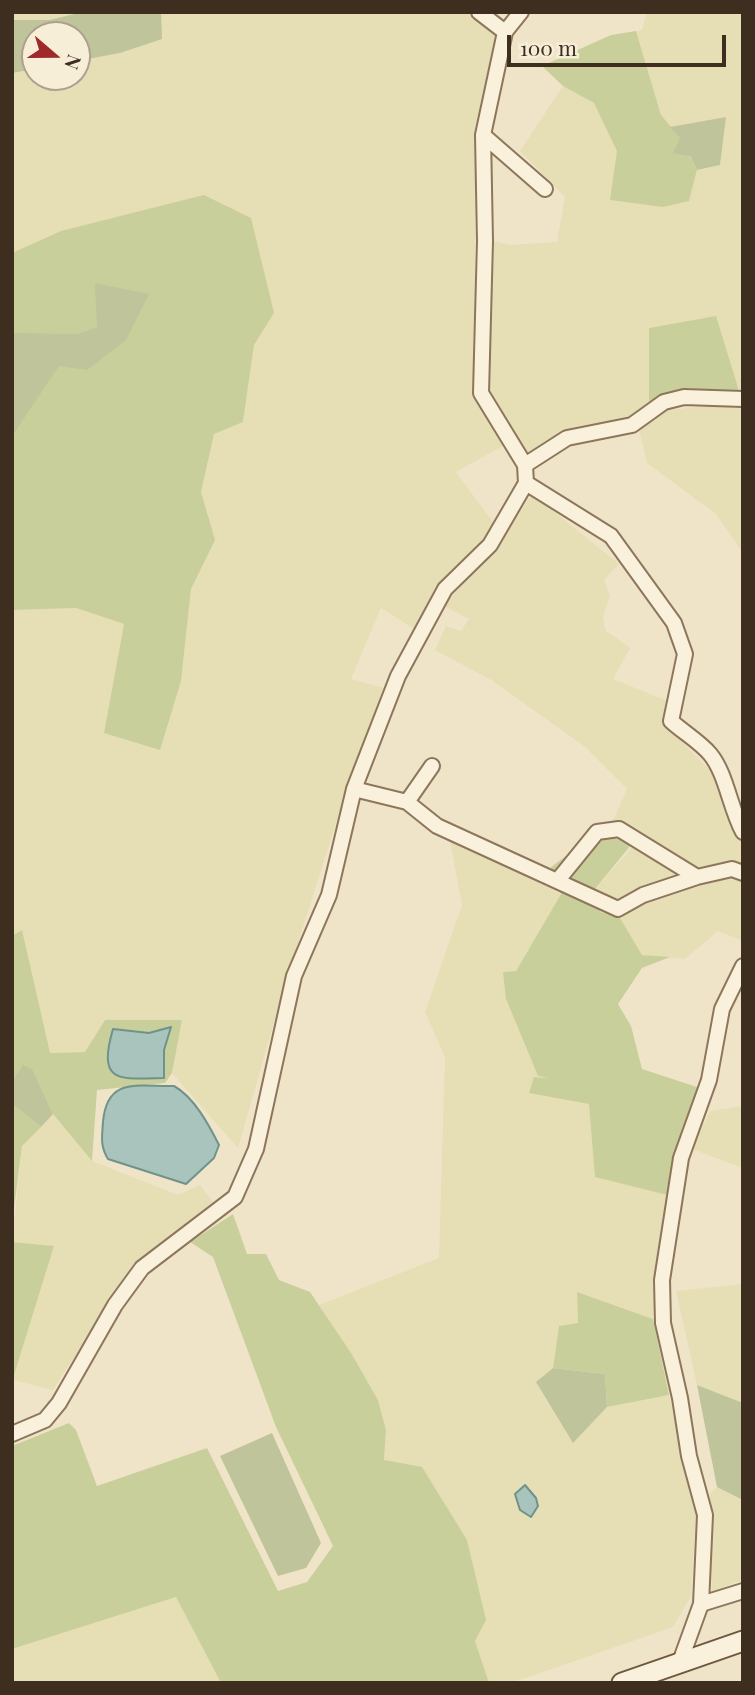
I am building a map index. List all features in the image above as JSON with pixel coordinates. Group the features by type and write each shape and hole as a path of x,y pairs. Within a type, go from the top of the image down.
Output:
{"main road":[{"path":"622,1683 743,1641"}],"street":[{"path":"479,12 505,32"},
{"path":"12,1434 45,1420 59,1403 116,1306 142,1268 235,1197 256,1149 294,976 329,895 354,789 398,676 445,589 490,545 526,483 525,465 481,393 485,241 483,135 505,32 521,12"},
{"path":"483,135 545,189"},
{"path":"525,465 567,438 632,425 664,402 684,397 743,399"},
{"path":"526,483 611,536 674,623 685,654 671,721 710,753 720,769 731,809 743,832"},
{"path":"407,802 432,766"},
{"path":"354,789 407,802 437,827 618,909 643,895 696,877 733,869 743,873"},
{"path":"558,880 597,832 619,829 696,877"},
{"path":"680,1662 701,1604 705,1516 689,1456 680,1398 663,1323 662,1280 681,1158 709,1080 722,1009 743,966"},
{"path":"701,1604 743,1591"}],"shaded area":[{"path":"12,12 83,12 49,20 12,20"},
{"path":"161,12 467,12 496,34 476,129 474,393 503,446 456,472 495,525 478,549 444,577 416,630 381,608 351,679 383,688 351,776 284,987 238,1148 172,1073 182,1020 105,1020 85,1052 49,1053 22,930 12,936 12,610 76,608 124,624 104,733 181,681 191,589 214,540 201,492 214,433 243,422 254,345 274,313 61,231 12,253 12,73 21,71 21,91 91,91 91,58 120,53 161,39"},
{"path":"647,12 743,12 743,394 740,394 715,317 649,328 649,402 636,416 578,430 529,455 488,395 489,240 510,245 557,242 565,197 520,151 563,86 594,103 618,151 689,201 697,170 720,165 726,117 670,127 661,115 636,31 642,30"},
{"path":"717,405 743,409 743,553 716,514 647,463 639,429 668,410"},
{"path":"532,494 619,564 604,580 610,597 603,616 605,630 630,648 613,679 670,702 666,726 716,776 743,832 743,868 697,872 613,821 627,789 584,746 493,681 435,650 446,626 461,631 469,619 444,606 503,536"},
{"path":"450,840 561,894 516,971 504,972 506,999 538,1076 530,1092 589,1104 596,1177 667,1195 653,1319 577,1292 578,1324 559,1326 553,1368 536,1382 573,1442 607,1407 669,1395 696,1512 691,1596 673,1627 511,1683 489,1683 475,1641 485,1620 384,1460 386,1430 378,1400 319,1305 439,1258 445,1057 425,1012 462,905"},
{"path":"635,844 697,883 732,874 743,879 743,941 718,931 685,959 642,955 620,918 600,912 594,890"},
{"path":"743,1106 743,1168 692,1149 710,1111"},
{"path":"53,1114 92,1161 178,1195 200,1185 213,1202 132,1266 53,1390 13,1380 54,1246 12,1242 22,1146"},
{"path":"743,1284 743,1403 697,1385 676,1291"},
{"path":"717,1487 743,1500 743,1580 712,1591 710,1494"},
{"path":"176,1597 221,1683 12,1683 12,1649"}],"green space":[{"path":"83,12 161,12 162,39 120,53 91,58 91,21 21,21 21,71 12,73 12,20 49,20"},
{"path":"636,31 661,115 680,138 697,170 689,201 663,207 610,200 617,151 594,103 563,86 542,66 611,35"},
{"path":"726,117 720,165 697,170 690,156 673,153 680,138 670,127"},
{"path":"204,195 251,218 274,313 254,345 243,422 214,434 201,492 215,540 191,589 181,681 160,750 104,733 124,624 76,608 12,610 12,437 59,365 126,340 96,284 98,327 67,337 12,334 12,253 61,231"},
{"path":"95,283 149,294 126,340 87,370 59,366 12,437 12,333 76,334 97,327"},
{"path":"716,316 740,394 689,388 649,402 649,328"},
{"path":"613,821 636,839 594,890 600,912 620,918 642,955 670,957 642,968 618,1004 631,1026 642,1069 700,1088 667,1195 595,1177 589,1104 529,1093 534,1077 548,1078 538,1076 506,999 503,972 516,971 561,894 551,867"},
{"path":"22,930 50,1053 85,1052 105,1020 182,1020 172,1073 165,1083 97,1090 92,1161 53,1114 33,1070 12,1082 12,936"},
{"path":"23,1065 33,1070 53,1114 41,1127 12,1104 12,1082"},
{"path":"12,1104 41,1127 22,1146 12,1224"},
{"path":"233,1214 247,1254 266,1254 279,1280 310,1292 351,1353 378,1400 386,1430 384,1460 422,1467 467,1540 486,1620 475,1641 489,1683 221,1683 176,1597 12,1649 12,1446 69,1423 76,1430 97,1486 207,1448 278,1591 307,1582 333,1546 276,1427 213,1257 190,1242"},
{"path":"12,1242 54,1246 12,1382"},
{"path":"577,1292 653,1319 669,1395 607,1407 605,1374 553,1368 559,1326 578,1323"},
{"path":"553,1368 605,1374 607,1407 573,1443 536,1382"},
{"path":"697,1385 743,1403 743,1500 717,1487"},
{"path":"272,1433 321,1543 306,1568 278,1576 220,1456"}],"water":[{"path":"171,1027 164,1050 164,1078 124,1077 110,1069 108,1060 113,1029 149,1033"},
{"path":"137,1086 174,1086 194,1104 219,1145 214,1158 186,1184 108,1159 103,1146 106,1107 118,1091"},
{"path":"525,1485 536,1498 538,1506 531,1517 520,1510 515,1494"}]}
